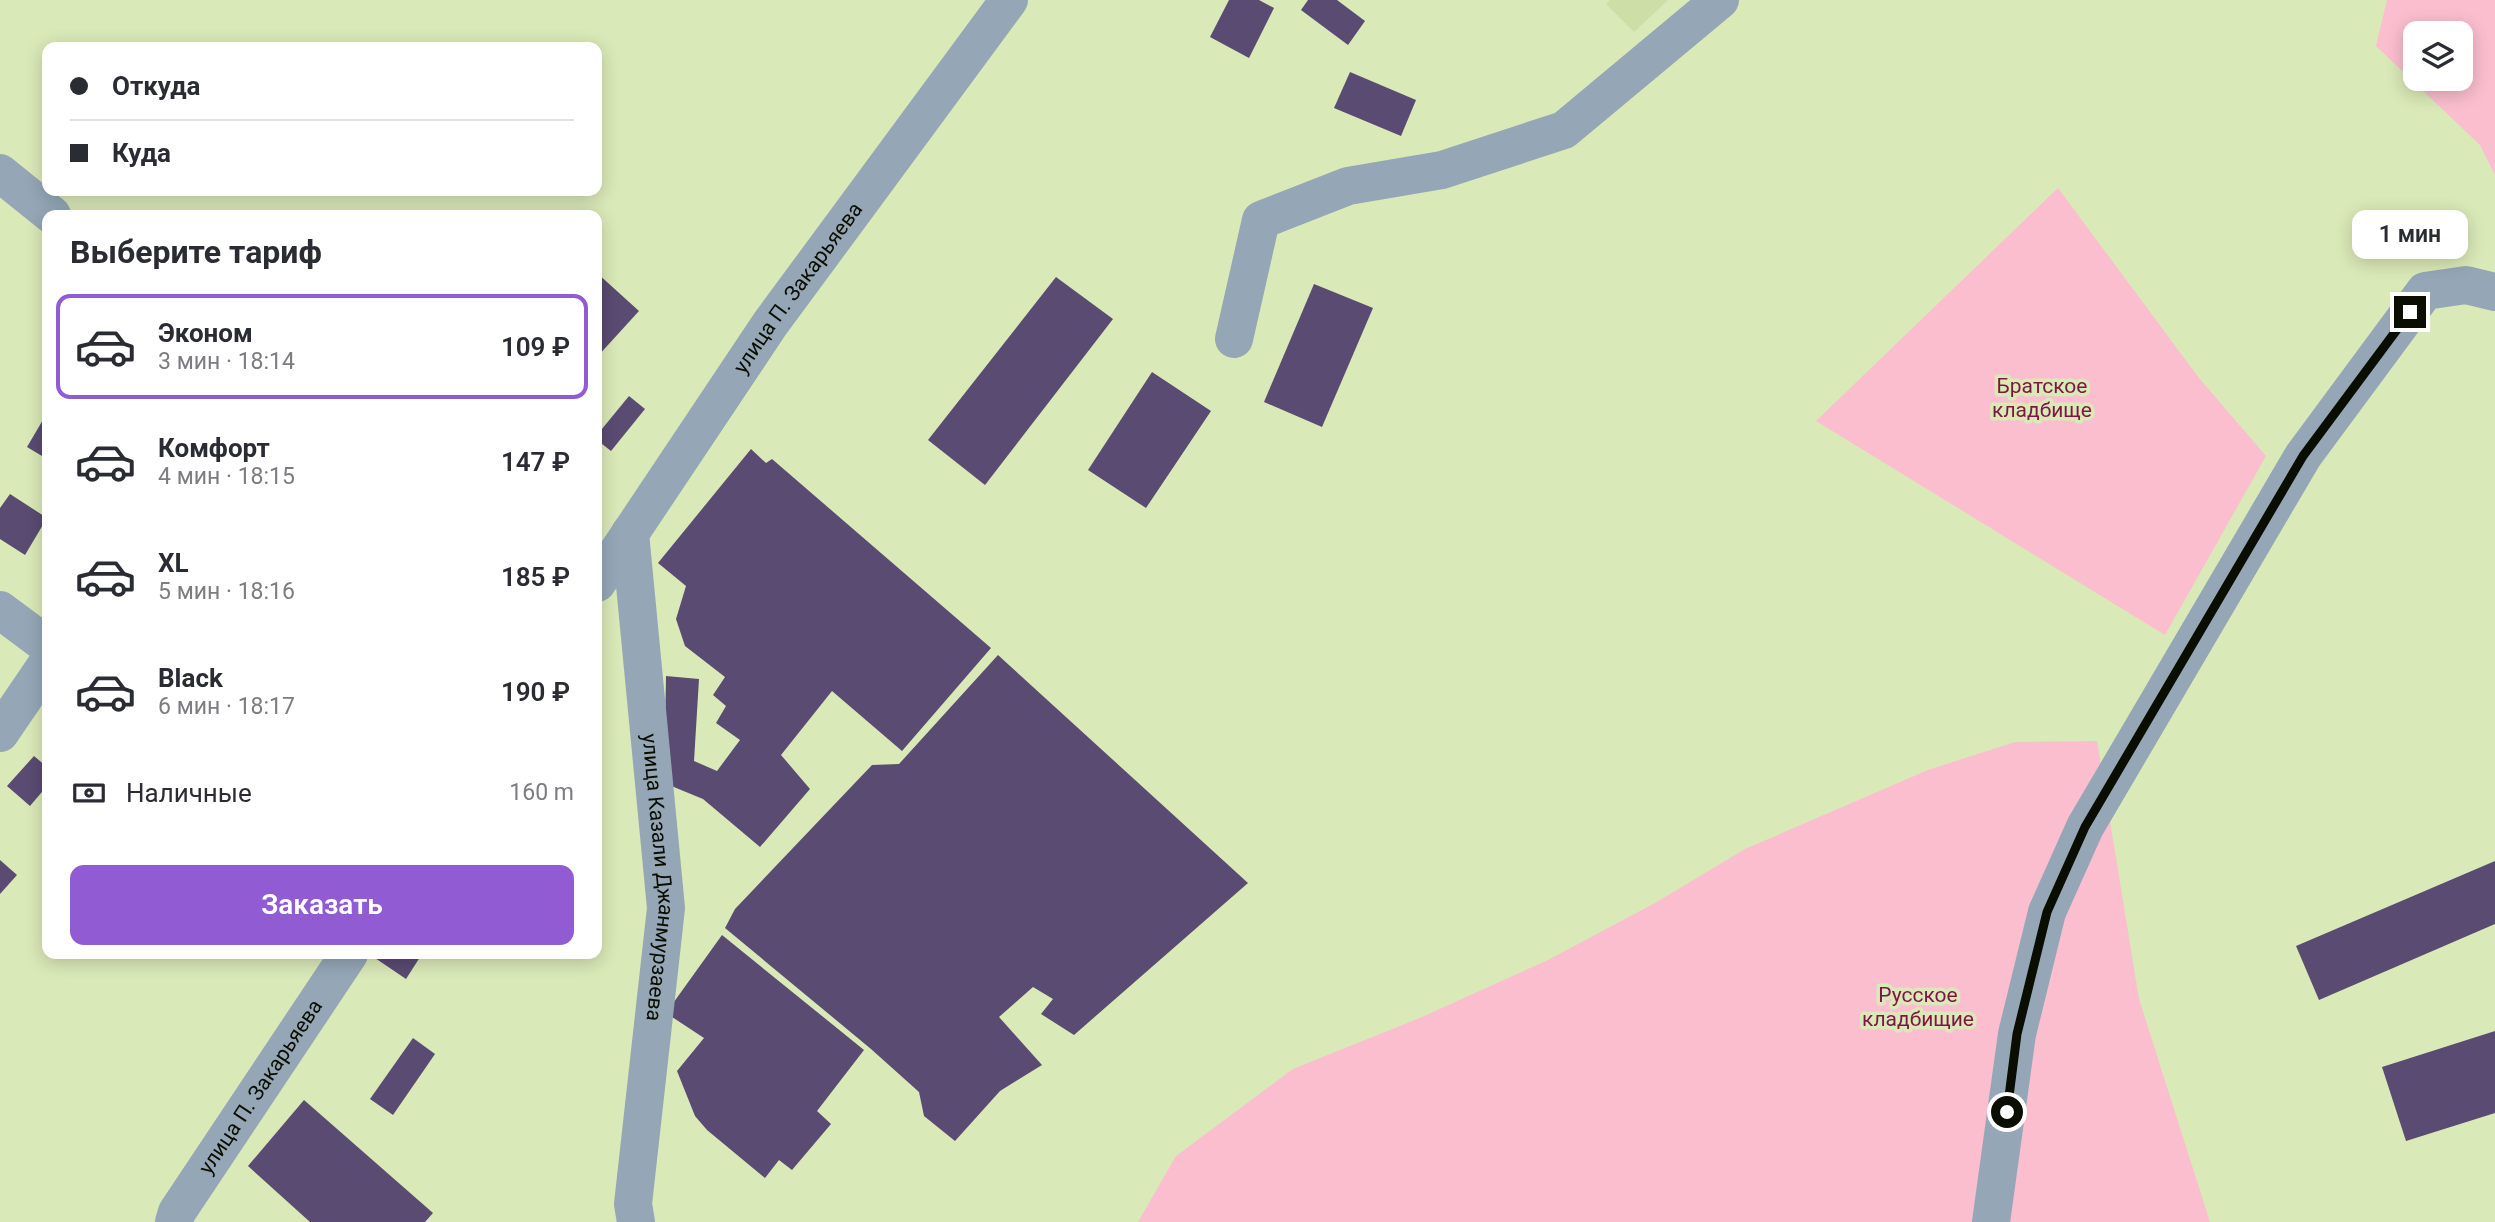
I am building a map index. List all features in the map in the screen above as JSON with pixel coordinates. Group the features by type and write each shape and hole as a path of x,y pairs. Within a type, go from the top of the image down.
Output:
{"street":[{"name":"улица П. Закарьяева","path":"602,576 770,324 1009,0"},
{"path":"1234,339 1261,220 1348,186 1442,170 1564,130 1720,0"},
{"path":"0,173 46,210"},
{"path":"1991,1222 2017,1034 2047,912 2085,827 2303,456 2425,291 2466,285 2495,292"},
{"name":"улица Казали Джанмурзаева","path":"631,533 666,908 634,1204 636,1222"},
{"path":"0,610 42,641"},
{"path":"0,733 42,671"},
{"name":"улица П. Закарьяева","path":"174,1222 177,1212 346,959"}],"shaded area":[{"path":"1610,0 1668,0 1634,32 1606,4"}],"green space":[{"path":"2387,0 2495,0 2495,175 2480,145 2423,91 2473,91 2473,21 2403,21 2403,72 2376,46"},
{"name":"Братское кладбище","path":"2058,188 2199,378 2266,456 2165,635 1816,421"},
{"name":"Русское кладбищие","path":"2097,741 2139,999 2210,1222 1138,1222 1176,1156 1293,1069 1422,1017 1548,960 1655,903 1745,849 1928,770 2015,742"}],"building":[{"path":"1229,0 1259,0 1274,8 1249,58 1210,37"},
{"path":"1308,0 1337,0 1365,21 1348,45 1301,10"},
{"path":"1350,72 1416,100 1401,136 1334,108"},
{"path":"1056,277 1113,319 985,485 928,440"},
{"path":"602,278 639,311 602,352"},
{"path":"1314,284 1373,308 1322,427 1264,402"},
{"path":"1152,372 1211,411 1146,508 1088,470"},
{"path":"629,396 645,409 611,451 602,444 602,429"},
{"path":"42,422 42,456 27,447"},
{"path":"751,449 766,463 772,459 991,648 902,751 832,691 781,755 810,789 760,847 703,799 664,783 666,676 699,679 694,761 717,771 740,740 716,723 726,706 713,695 725,677 685,646 676,619 686,586 658,563"},
{"path":"10,494 42,515 42,526 25,555 0,539 0,508"},
{"path":"998,655 1248,883 1074,1035 1041,1014 1053,999 1033,987 999,1017 1042,1065 1000,1091 955,1141 924,1116 919,1092 725,928 735,909 872,765 899,764"},
{"path":"34,756 42,763 42,792 30,806 7,786"},
{"path":"0,860 17,875 0,894"},
{"path":"2495,861 2495,924 2319,1000 2296,946"},
{"path":"722,935 864,1050 817,1111 831,1124 792,1170 779,1160 765,1178 707,1130 695,1116 677,1071 704,1038 666,1013"},
{"path":"376,959 419,959 406,979"},
{"path":"2495,1031 2495,1113 2406,1141 2382,1067"},
{"path":"413,1038 435,1054 393,1115 370,1099"},
{"path":"304,1100 433,1213 425,1222 310,1222 248,1166"}],"route":[{"path":"2007,1112 2017,1034 2047,912 2085,827 2303,456 2410,312"}]}
